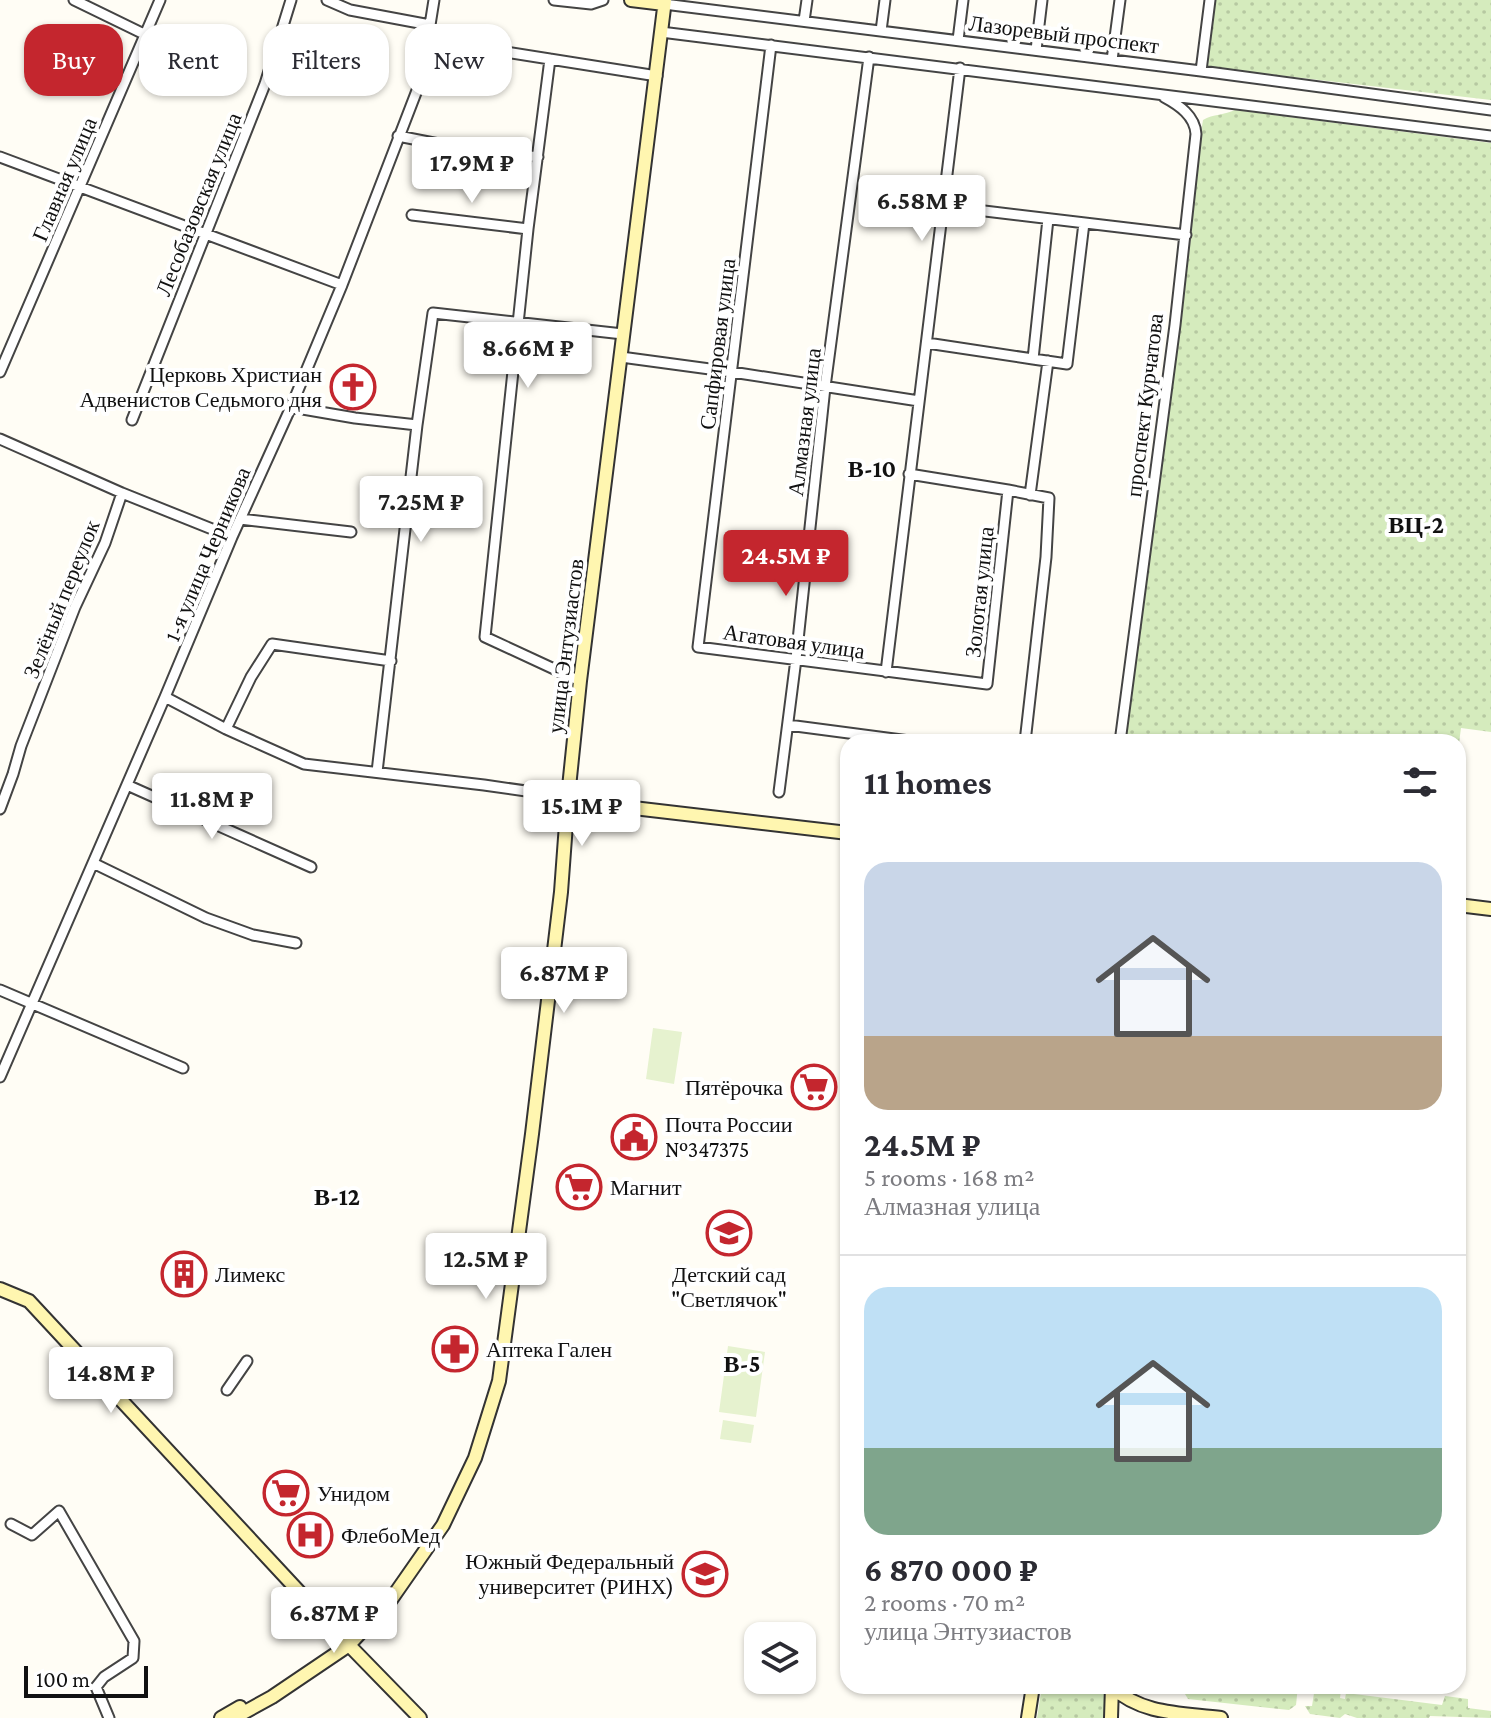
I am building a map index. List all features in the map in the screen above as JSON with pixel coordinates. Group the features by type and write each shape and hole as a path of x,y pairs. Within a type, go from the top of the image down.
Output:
{"street":[{"path":"74,0 139,32"},
{"name":"Главная улица","path":"150,24 160,0"},
{"name":"Лесобазовская улица","path":"132,420 265,84 291,0"},
{"path":"327,0 350,10 425,24"},
{"path":"430,24 434,0"},
{"path":"554,0 591,4 603,0"},
{"name":"Лазоревый проспект","path":"631,0 1491,110"},
{"path":"804,21 807,0"},
{"path":"881,31 885,0"},
{"path":"958,40 963,0"},
{"path":"1036,50 1042,0"},
{"path":"1112,60 1120,0"},
{"path":"1201,71 1210,0"},
{"name":"улица Энтузиастов","path":"234,1718 272,1697 348,1640 390,1601 443,1525 475,1458 499,1381 529,1162 559,908 566,798 665,2"},
{"path":"661,32 1491,136"},
{"name":"Сапфировая улица","path":"698,647 771,45"},
{"name":"Главная улица","path":"0,372 139,51"},
{"path":"512,53 657,76"},
{"name":"Алмазная улица","path":"779,792 825,387 869,57"},
{"path":"550,59 528,229 485,637 580,681"},
{"path":"886,672 960,68"},
{"name":"проспект Курчатова","path":"1121,734 1186,235 1196,126 1182,109 1155,94"},
{"name":"1-я улица Черникова","path":"0,1077 291,407 342,285 414,96"},
{"path":"398,136 538,157"},
{"path":"0,157 342,285"},
{"path":"943,206 1186,235"},
{"path":"412,215 528,229"},
{"path":"1033,359 1048,219"},
{"path":"927,343 1067,364 1084,223"},
{"path":"377,772 433,313 623,334"},
{"path":"621,357 919,401"},
{"path":"1030,495 1048,361"},
{"path":"291,407 417,425"},
{"path":"0,439 232,537"},
{"path":"909,474 1049,498 1046,557 1026,734"},
{"name":"Золотая улица","path":"886,672 987,684 1008,490"},
{"name":"Зелёный переулок","path":"0,809 21,746 75,607 105,543 122,493"},
{"path":"240,519 351,532"},
{"path":"226,729 251,677 272,644 391,661"},
{"name":"Агатовая улица","path":"698,647 886,672"},
{"path":"165,697 304,764 840,831"},
{"path":"788,725 856,734"},
{"path":"127,785 311,867"},
{"path":"93,863 206,918 253,935 296,943"},
{"path":"1466,907 1491,910"},
{"path":"0,990 183,1068"},
{"path":"0,1289 29,1301 420,1718"},
{"path":"227,1390 247,1361"},
{"path":"11,1524 32,1535 59,1511 134,1641 133,1658 104,1677 96,1687 109,1718"},
{"path":"221,1718 348,1640"},
{"path":"348,1640 427,1718"},
{"path":"1028,1718 1032,1694"},
{"path":"1111,1718 1112,1694"},
{"path":"1121,1694 1154,1711 1221,1718"}],"green space":[{"path":"1215,0 1491,0 1491,100 1208,67"},
{"path":"1235,110 1491,143 1491,732 1461,728 1460,734 1123,734 1182,316 1203,120"},
{"path":"653,1028 682,1032 674,1084 646,1079"},
{"path":"728,1346 765,1352 756,1417 719,1412"},
{"path":"723,1420 754,1425 751,1443 720,1439"},
{"path":"1041,1694 1107,1694 1108,1697 1106,1718 1037,1718"},
{"path":"1185,1694 1297,1694 1296,1705 1289,1710 1188,1699"},
{"path":"1314,1694 1340,1694 1340,1698 1345,1699 1346,1694 1354,1694 1442,1705 1445,1696 1468,1699 1468,1708 1491,1711 1491,1718 1357,1718 1345,1714 1340,1718 1310,1714 1305,1706 1312,1706"}],"place":[{"name":"Церковь Христиан Адвенистов Седьмого дня","path":"353,387"},
{"name":"Пятёрочка","path":"814,1087"},
{"name":"Почта России №347375","path":"634,1137"},
{"name":"Магнит","path":"579,1187"},
{"name":"Детский сад \"Светлячок\"","path":"729,1233"},
{"name":"Лимекс","path":"184,1274"},
{"name":"Аптека Гален","path":"455,1349"},
{"name":"Унидом","path":"286,1493"},
{"name":"ФлебоМед","path":"310,1535"},
{"name":"Южный Федеральный университет (РИНХ)","path":"705,1574"}],"district":[{"name":"В-10","path":"872,469"},
{"name":"ВЦ-2","path":"1416,525"},
{"name":"В-12","path":"337,1197"},
{"name":"В-5","path":"742,1364"}]}
